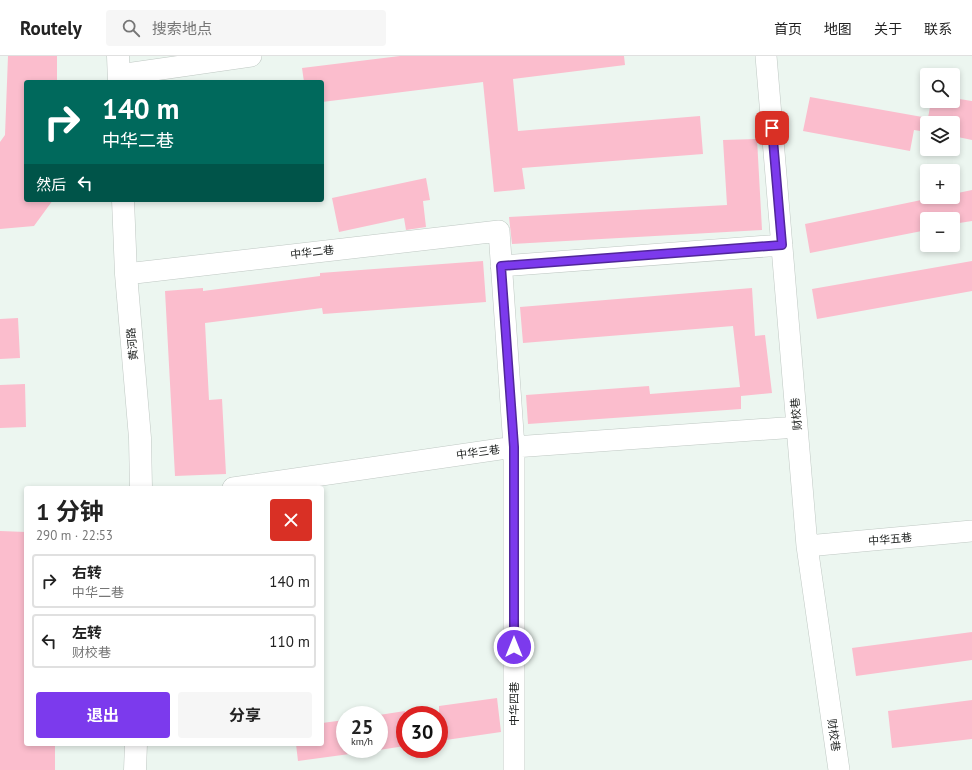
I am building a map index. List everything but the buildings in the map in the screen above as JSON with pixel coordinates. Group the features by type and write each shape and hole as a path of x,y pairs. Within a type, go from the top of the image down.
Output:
{"main road":[{"name":"黄河路","path":"123,202 126,274 140,438 141,486"},
{"path":"135,770 136,746"}],"street":[{"path":"118,71 251,56"},
{"name":"财校巷","path":"766,56 807,546 839,770"},
{"name":"中华二巷","path":"126,274 499,231"},
{"name":"中华四巷","path":"499,231 514,447 514,770"},
{"path":"501,266 782,245"},
{"name":"中华三巷","path":"247,486 514,447 797,427"},
{"name":"中华五巷","path":"807,546 972,531"}],"route":[{"path":"514,647 514,447 501,266 782,245 772,128"}]}
